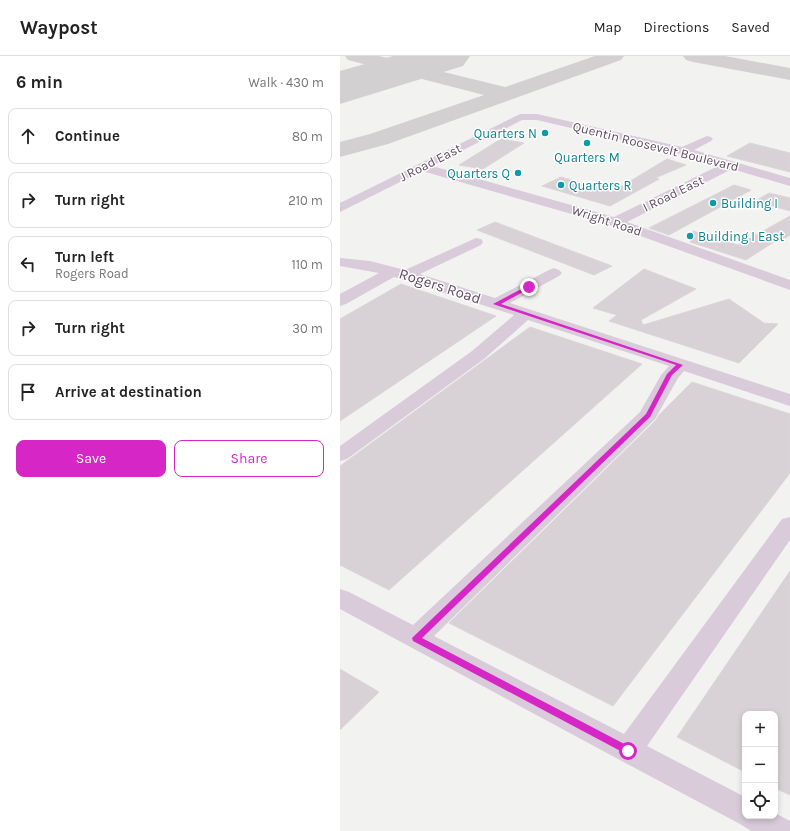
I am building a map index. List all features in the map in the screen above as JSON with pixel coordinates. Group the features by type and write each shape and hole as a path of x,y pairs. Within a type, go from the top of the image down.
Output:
{"street":[{"name":"Quentin Roosevelt Boulevard","path":"520,117 538,118 651,143 684,151 790,182"},
{"name":"J Road East","path":"340,208 520,117"},
{"path":"595,130 611,122"},
{"path":"651,143 662,138"},
{"path":"684,151 707,139"},
{"name":"I Road East","path":"615,222 730,164"},
{"name":"Wright Road","path":"420,167 615,222 790,285"},
{"path":"340,301 400,273 476,242"},
{"path":"340,256 370,266"},
{"name":"Rogers Road","path":"340,262 370,266 400,273 790,400"},
{"path":"496,304 554,274"},
{"path":"340,455 478,355 526,314"},
{"path":"416,638 648,415 670,374 680,365"},
{"path":"628,751 790,524"},
{"path":"340,598 742,810"},
{"path":"758,819 780,831"}],"building":[{"path":"501,139 524,143 483,169 459,165"},
{"path":"750,143 790,153 790,172 727,156"},
{"path":"667,159 686,165 655,178 659,179 610,206 542,186 561,177 612,192"},
{"path":"734,185 751,190 669,235 649,228"},
{"path":"769,193 790,198 790,211 755,201"},
{"path":"790,216 790,235 784,239 780,238 746,260 690,242 693,231 738,245"},
{"path":"495,222 612,266 594,275 477,230"},
{"path":"644,269 696,289 641,320 643,325 729,299 764,323 778,324 739,363 609,321 617,315 593,308"},
{"path":"401,284 496,316 340,421 340,319"},
{"path":"530,327 642,364 389,590 340,565 340,466"},
{"path":"692,382 790,414 790,473 613,706 449,623 656,420 659,415"},
{"path":"790,571 790,795 778,789 778,711 742,711 742,770 677,737"},
{"path":"340,669 379,692 340,730"}],"taxiway":[{"path":"355,56 507,94"},
{"path":"507,94 614,56"},
{"path":"693,56 790,74"},
{"path":"340,150 379,139 507,94"}],"runway":[{"path":"340,88 446,56"}],"place":[{"name":"Quarters N","path":"545,133"},
{"name":"Quarters M","path":"587,143"},
{"name":"Quarters Q","path":"518,173"},
{"name":"Quarters R","path":"561,185"},
{"name":"Building I","path":"713,203"},
{"name":"Building I East","path":"690,236"}],"route":[{"path":"529,287 496,304 680,365 670,374 648,415 416,638 628,751"}]}
